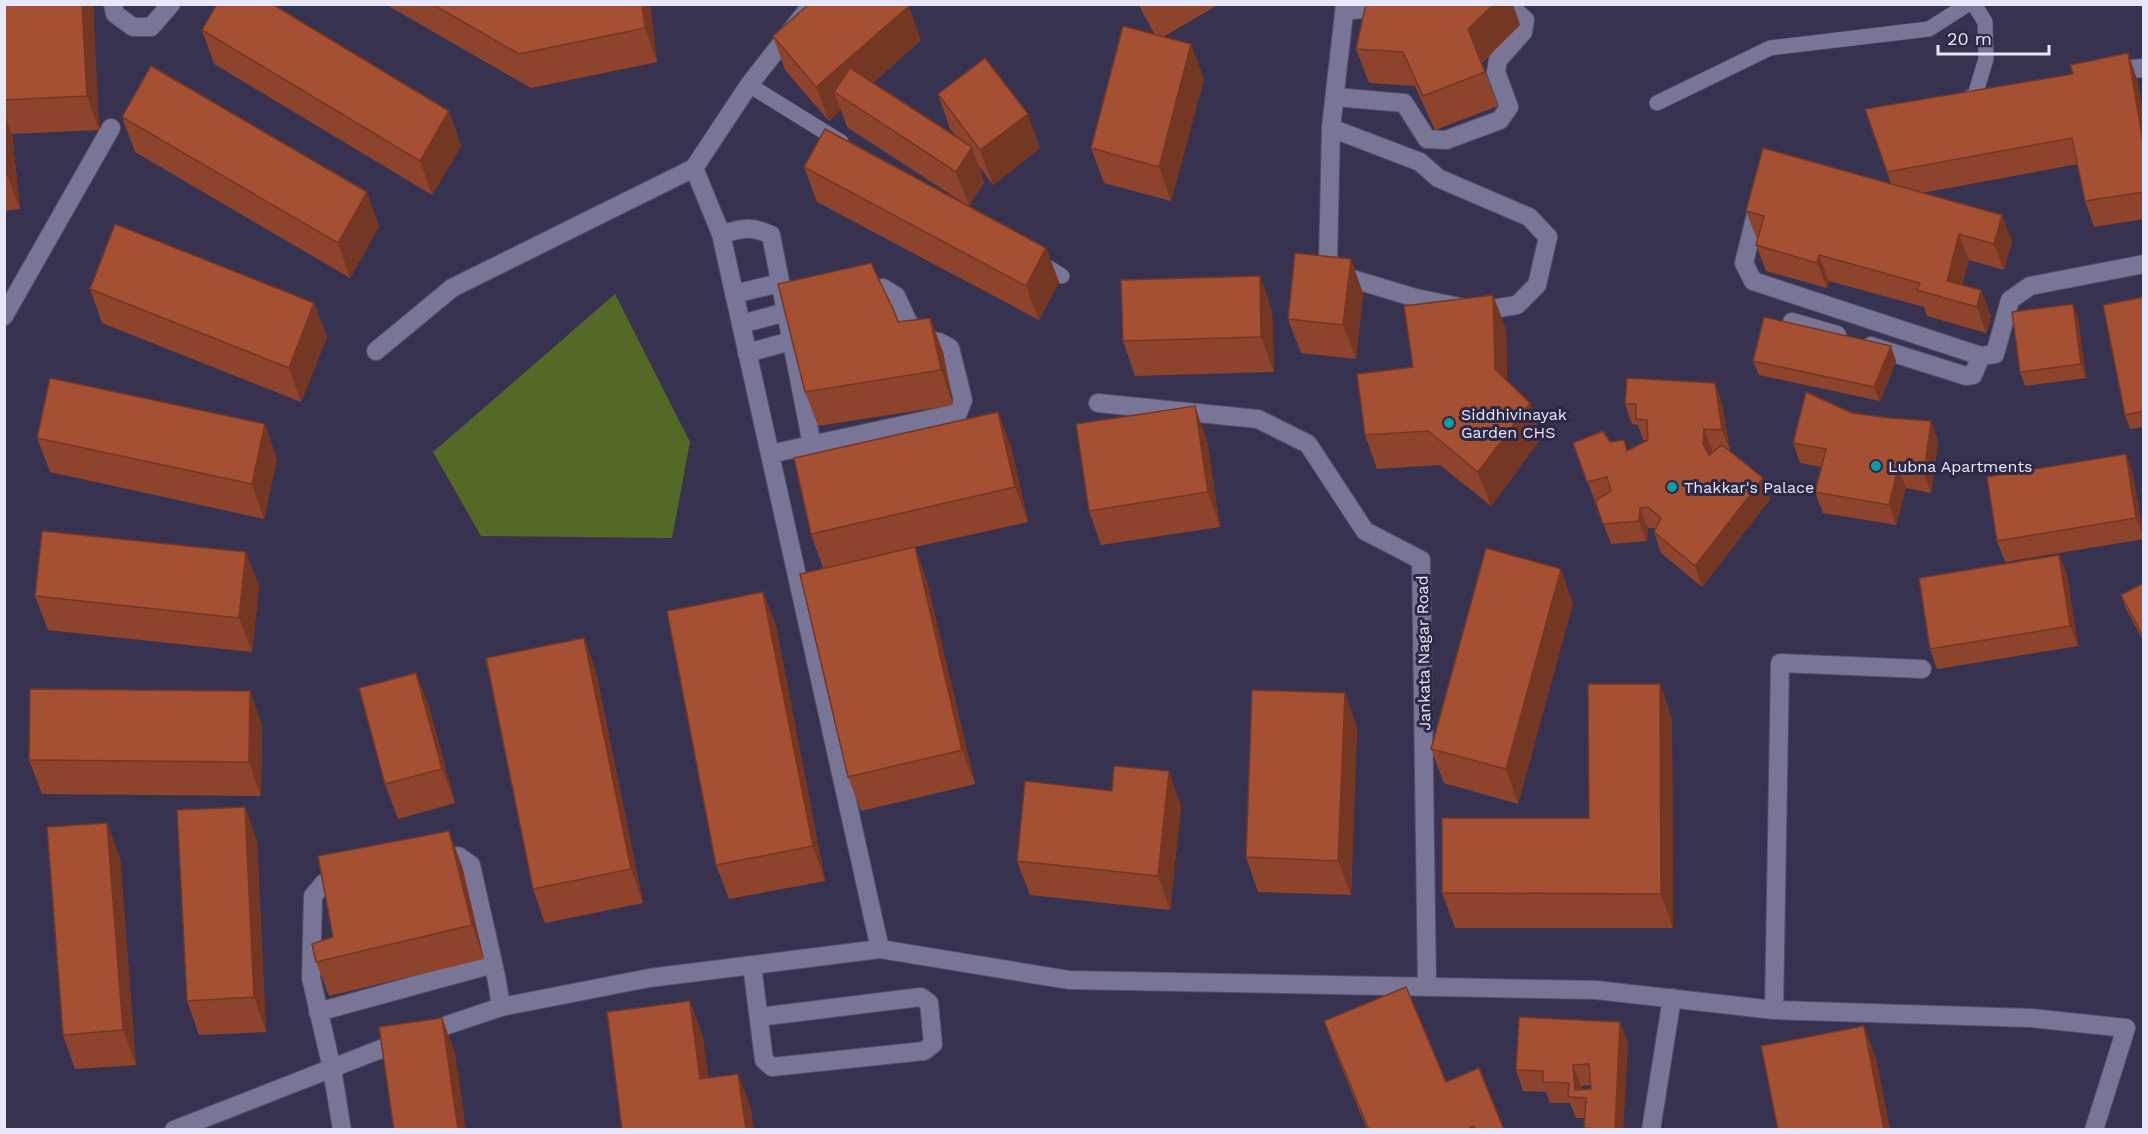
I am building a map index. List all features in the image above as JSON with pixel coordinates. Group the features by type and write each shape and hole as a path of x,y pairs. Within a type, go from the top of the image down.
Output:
{"street":[{"path":"113,4 115,14 133,27 151,27 171,4"},
{"path":"376,351 452,288 694,168 749,85 812,4"},
{"path":"1331,128 1420,162 1438,178 1529,217 1548,237 1537,285 1517,305 1479,311 1416,298 1346,277 1328,261 1331,128 1345,8 1378,7 1383,4"},
{"path":"1335,97 1404,103 1427,139 1446,140 1500,120 1509,107 1496,72 1498,60 1523,32 1525,20 1507,4"},
{"path":"2094,72 2144,68"},
{"path":"4,316 111,128"},
{"path":"694,168 721,234 880,949"},
{"path":"1762,186 1744,263 1753,281 1981,356 1995,354 2010,300 2030,286 2144,264"},
{"path":"721,234 757,228 771,236 812,445"},
{"path":"734,294 780,283"},
{"path":"770,454 958,413 963,400 950,348 939,342 915,337 896,296 883,288 850,296"},
{"path":"741,324 829,301"},
{"path":"1792,322 1966,376 1972,375 1981,356"},
{"path":"747,353 791,341"},
{"name":"Jankata Nagar Road","path":"1098,403 1258,419 1308,444 1365,531 1421,560 1427,986"},
{"path":"1774,1010 1780,663 1922,669"},
{"path":"413,865 458,856 471,864 501,1007"},
{"path":"342,1130 332,1069 311,978 313,896 324,883 368,874"},
{"path":"174,1130 409,1038 501,1007 649,978 880,949 1069,980 1596,990 1774,1010 2031,1018 2126,1028 2094,1130"},
{"path":"318,1012 493,964"},
{"path":"752,965 764,1060 772,1067 924,1051 933,1044 929,1003 921,997 759,1017"},
{"path":"1651,1130 1672,998"}],"lane":[{"path":"1657,103 1770,48 1929,29 1968,4"},
{"path":"1947,108 1975,95 1986,59 1985,22 1974,4"},
{"path":"749,85 856,152"},
{"path":"1024,253 1062,276"}],"green space":[{"path":"615,294 690,442 672,538 481,536 433,452"}],"building":[{"path":"4,4 82,4 87,96 4,100"},
{"path":"217,4 272,4 449,111 420,161 202,30"},
{"path":"432,4 642,4 645,28 519,54"},
{"path":"809,4 907,4 909,6 816,87 773,36"},
{"path":"1366,4 1494,4 1468,29 1485,72 1423,96 1403,52 1356,49"},
{"path":"1123,26 1191,44 1159,167 1091,148"},
{"path":"2128,53 2144,148 2144,192 2085,201 2072,138 1887,172 1865,109 2073,74 2070,65"},
{"path":"985,58 1028,114 980,150 938,94"},
{"path":"151,66 367,192 338,243 122,117"},
{"path":"850,68 972,147 956,172 834,92"},
{"path":"825,129 1046,248 1026,286 804,167"},
{"path":"1763,148 2002,215 1994,244 1959,234 1947,281 1981,290 1977,307 1917,290 1920,283 1819,255 1817,263 1756,245 1764,216 1746,211"},
{"path":"4,149 7,175 4,175"},
{"path":"115,224 314,303 289,368 90,289"},
{"path":"1295,253 1351,259 1343,325 1288,319"},
{"path":"871,263 898,322 930,318 941,370 805,392 778,284"},
{"path":"1260,276 1261,337 1123,341 1121,280"},
{"name":"Siddhivinayak Garden CHS","path":"1493,295 1495,369 1530,403 1478,472 1428,431 1365,435 1357,374 1413,367 1404,306"},
{"path":"2144,297 2144,411 2125,415 2103,305"},
{"path":"2073,304 2081,364 2020,372 2012,312"},
{"path":"1764,317 1891,346 1874,387 1753,361"},
{"path":"50,378 265,424 252,484 37,438"},
{"name":"Thakkar's Palace","path":"1627,378 1715,383 1722,430 1704,429 1703,444 1709,455 1722,445 1763,478 1695,566 1654,532 1661,518 1648,507 1640,508 1639,521 1603,524 1595,501 1611,491 1607,477 1587,482 1573,443 1603,431 1610,442 1624,440 1627,451 1648,440 1647,420 1636,419 1636,404 1625,404"},
{"name":"Lubna Apartments","path":"1806,392 1852,413 1931,421 1924,473 1898,468 1889,505 1815,492 1826,449 1793,443"},
{"path":"1195,406 1208,492 1089,511 1076,424"},
{"path":"998,412 1015,487 811,534 794,458"},
{"path":"2126,454 2136,518 1997,541 1987,477"},
{"path":"42,531 246,552 239,618 35,596"},
{"path":"915,547 962,750 848,777 800,574"},
{"path":"1486,548 1561,569 1506,769 1431,749"},
{"path":"2059,555 2070,626 1930,649 1919,578"},
{"path":"2144,583 2144,638 2121,595"},
{"path":"763,592 813,846 716,865 667,611"},
{"path":"584,638 631,869 533,889 486,658"},
{"path":"416,673 442,769 385,784 359,688"},
{"path":"1588,684 1660,684 1661,894 1442,893 1442,818 1589,818"},
{"path":"30,689 250,691 249,762 29,760"},
{"path":"1252,690 1345,693 1338,861 1246,857"},
{"path":"1114,766 1169,771 1158,876 1017,861 1025,781 1112,791"},
{"path":"245,807 254,997 187,1001 177,810"},
{"path":"107,823 123,1030 63,1035 47,827"},
{"path":"449,831 472,925 316,962 312,944 333,937 318,856"},
{"path":"1406,987 1446,1082 1479,1068 1504,1130 1476,1130 1474,1126 1466,1130 1369,1130 1324,1021"},
{"path":"690,1001 700,1079 738,1074 746,1130 622,1130 607,1012"},
{"path":"1519,1017 1620,1022 1615,1130 1584,1128 1586,1098 1568,1097 1569,1083 1543,1082 1543,1071 1516,1070","holes":["1589,1064 1591,1089 1575,1090 1573,1065"]},
{"path":"442,1018 458,1130 394,1130 379,1027"},
{"path":"1864,1026 1884,1129 1778,1130 1761,1046"}],"place":[{"name":"Siddhivinayak Garden CHS","path":"1449,423"},
{"name":"Lubna Apartments","path":"1876,466"},
{"name":"Thakkar's Palace","path":"1672,487"}]}
